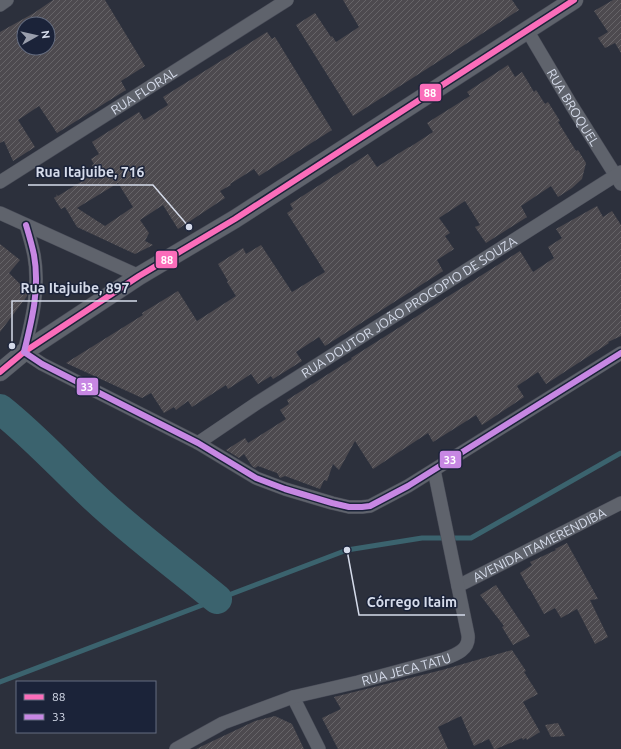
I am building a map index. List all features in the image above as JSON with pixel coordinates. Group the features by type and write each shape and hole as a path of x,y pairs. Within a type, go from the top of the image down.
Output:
{"main road":[{"path":"0,372 24,352 139,276 236,219 574,0"}],"street":[{"path":"0,5 7,0"},
{"name":"RUA FLORAL","path":"0,182 287,0"},
{"name":"RUA BROQUEL","path":"526,30 619,178"},
{"name":"RUA DOUTOR JOÃO PROCOPIO DE SOUZA","path":"198,443 257,403 619,178"},
{"path":"0,213 139,276"},
{"path":"26,225 34,254 36,281 34,312 24,352 42,364 198,443 256,478 332,503 349,507 370,506 408,486 621,353"},
{"name":"RUA JECA TATU","path":"176,749 223,724 293,697 358,682 444,659 463,650 469,639 434,470"},
{"name":"AVENIDA ITAMERENDIBA","path":"458,586 621,504"},
{"path":"293,697 319,749"}],"building":[{"path":"53,0 105,0 145,66 121,81 126,90 57,133 39,106 18,120 35,147 13,161 4,141 0,143 0,32 16,23 16,56 56,56 56,16 29,16"},
{"path":"343,0 512,0 519,10 353,116 296,25 315,13 336,42 359,27"},
{"path":"613,0 621,0 621,53 615,43 605,48 598,38 608,32 594,11"},
{"path":"267,32 272,39 275,37 332,130 259,176 254,169 230,184 231,185 220,191 225,198 178,229 163,205 140,220 149,233 145,241 153,245 135,254 77,227 65,207 61,209 54,198 57,196 56,194 58,196 97,172 92,165 94,164 91,159 99,154 92,142 139,112 144,120 168,105 163,97","holes":["118,183 133,207 105,226 77,208"]},
{"path":"508,65 515,77 522,72 534,92 536,90 545,104 548,102 560,121 558,122 576,151 578,150 586,163 582,179 572,188 558,197 551,186 521,206 527,217 486,243 475,227 480,225 465,201 439,218 450,233 445,236 454,249 437,260 443,271 325,346 319,337 296,352 302,361 273,379 271,376 258,384 251,374 228,389 226,385 192,407 188,401 176,410 174,407 164,413 151,393 142,398 66,363 143,315 142,313 178,291 197,321 236,296 218,264 243,248 246,254 261,245 292,292 325,272 287,213 293,209 290,204 368,154 377,167 410,147 433,132 427,123 470,96 467,92"},
{"path":"597,206 603,217 612,211 621,225 621,336 608,342 609,343 546,384 538,372 517,386 524,397 482,425 476,415 433,442 428,433 373,469 355,441 339,470 333,464 327,481 324,480 320,489 285,476 280,478 277,473 258,466 255,468 244,454 239,458 226,450 245,438 248,443 286,419 280,410 289,404 287,400 520,251 533,272 554,258 548,247 562,238 556,229"},
{"path":"0,244 20,260 9,273 28,292 27,296 0,332"},
{"path":"567,543 598,599 590,600 608,637 595,644 577,609 561,618 555,608 544,614 520,573 532,565 530,562 556,550 555,549"},
{"path":"496,585 530,636 513,645 502,627 504,626 480,595"},
{"path":"512,650 526,671 524,672 538,694 523,702 540,732 527,740 526,738 523,740 522,738 496,749 494,749 489,739 474,746 461,716 438,727 448,749 338,749 322,718 341,709 334,697 442,670"},
{"path":"275,716 292,724 304,749 196,749 255,721"},
{"path":"558,723 565,736 551,737 545,725"}],"waterway":[{"path":"0,409 36,440 108,510 217,599"},
{"path":"0,682 347,550 422,538 471,538 621,453"}],"transit line":[{"name":"88","path":"0,372 24,352 139,276 235,219 574,0"},
{"name":"33","path":"26,225 36,267 36,292 24,352 42,364 198,443 256,478 285,489 349,507 370,506 408,486 621,353"}],"place":[{"name":"Rua Itajuibe, 716","path":"189,227"},
{"name":"Rua Itajuibe, 897","path":"12,346"},
{"name":"Córrego Itaim","path":"347,550"}]}
